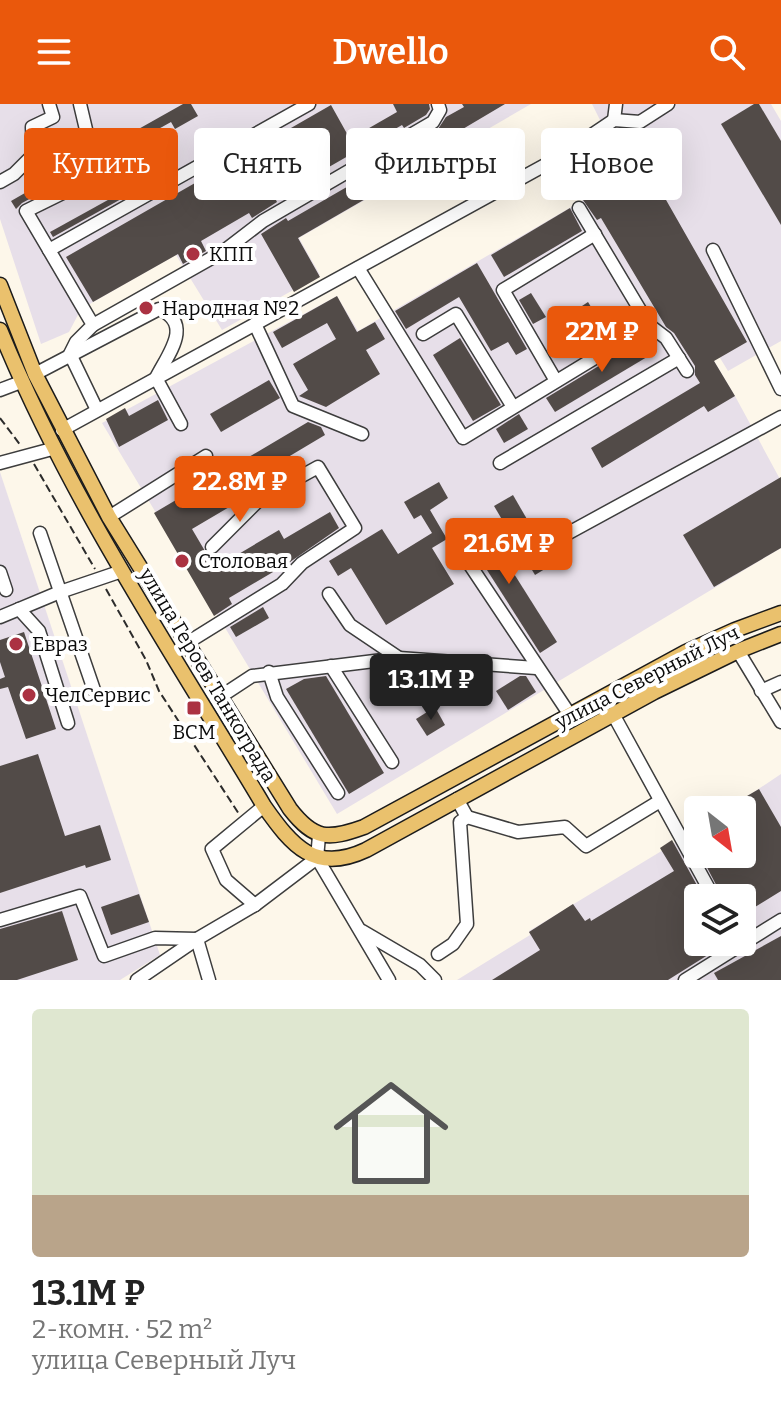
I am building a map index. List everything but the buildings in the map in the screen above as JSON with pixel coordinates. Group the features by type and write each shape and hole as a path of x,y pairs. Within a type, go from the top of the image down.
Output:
{"main road":[{"name":"улица Героев Танкограда","path":"0,285 35,374 109,517 290,809 301,823 319,836"},
{"name":"улица Героев Танкограда","path":"0,330 52,449 93,524 264,806 282,832 300,850 317,858"},
{"name":"улица Северный Луч","path":"319,836 339,836 364,827 686,652 781,613"},
{"name":"улица Северный Луч","path":"317,858 350,857 613,714 738,651 781,634"}],"street":[{"path":"0,182 14,174 33,155 32,127 53,117 49,104"},
{"path":"80,104 97,176 26,211 93,325"},
{"path":"49,250 309,104"},
{"path":"70,354 76,342 93,325 224,251 263,221 433,122 440,110 438,104"},
{"path":"614,120 616,104"},
{"path":"62,430 556,159 614,120 640,122 668,104"},
{"path":"579,208 649,325 666,338 687,371"},
{"path":"556,381 503,290 595,234"},
{"path":"713,250 781,389"},
{"path":"358,268 463,438 649,325"},
{"path":"35,374 159,309 171,314 178,326 176,339 156,378"},
{"path":"423,334 456,314 513,407"},
{"path":"255,324 293,406 362,434"},
{"path":"70,354 97,410"},
{"path":"500,463 679,358"},
{"path":"156,378 181,424"},
{"path":"0,390 21,382"},
{"path":"563,536 781,417"},
{"path":"0,463 52,449"},
{"path":"109,517 206,456"},
{"path":"187,643 282,584 302,563 355,528 318,467 260,499 212,547"},
{"path":"40,533 94,690"},
{"path":"458,547 570,715"},
{"path":"0,617 122,571"},
{"path":"0,572 6,590"},
{"path":"329,594 350,625 399,658"},
{"path":"19,609 39,631 68,723"},
{"path":"738,651 781,722"},
{"path":"220,697 252,676 269,672 399,658 536,668"},
{"path":"331,666 392,762"},
{"path":"269,672 277,697 338,793"},
{"path":"761,691 781,682"},
{"path":"613,714 706,884"},
{"path":"457,799 467,817 518,832 565,827 586,846 660,801"},
{"path":"255,905 226,880 212,849 264,806"},
{"path":"438,954 453,944 467,924 460,822 467,817"},
{"path":"319,836 317,858 389,980"},
{"path":"137,980 197,939 255,905 317,858"},
{"path":"0,920 80,896 104,956 155,938 197,939"},
{"path":"756,934 781,920"},
{"path":"359,930 420,965 435,980"},
{"path":"197,939 209,980"},
{"path":"685,980 721,956"}],"path":[{"path":"0,418 28,455 146,660 159,691 244,823"}],"shaded area":[{"path":"0,104 531,104 489,128 346,128 346,200 365,200 299,238 320,275 222,330 176,255 81,309 69,332 41,344 0,219"},
{"path":"592,104 771,104 781,121 781,341 728,371 623,200 682,200 682,128 604,128"},
{"path":"583,200 618,200 735,396 781,481 781,548 337,814 102,423 337,296 358,331"},
{"path":"0,472 160,955 120,980 0,980"},
{"path":"781,774 781,980 457,980 530,935 529,931 684,837 684,868 756,868 756,796 748,796"}],"place":[{"name":"КПП","path":"193,254"},
{"name":"Народная №2","path":"146,308"},
{"name":"Столовая","path":"182,561"},
{"name":"Евраз","path":"16,644"},
{"name":"ЧелСервис","path":"29,695"},
{"name":"ВСМ","path":"194,708"}]}
